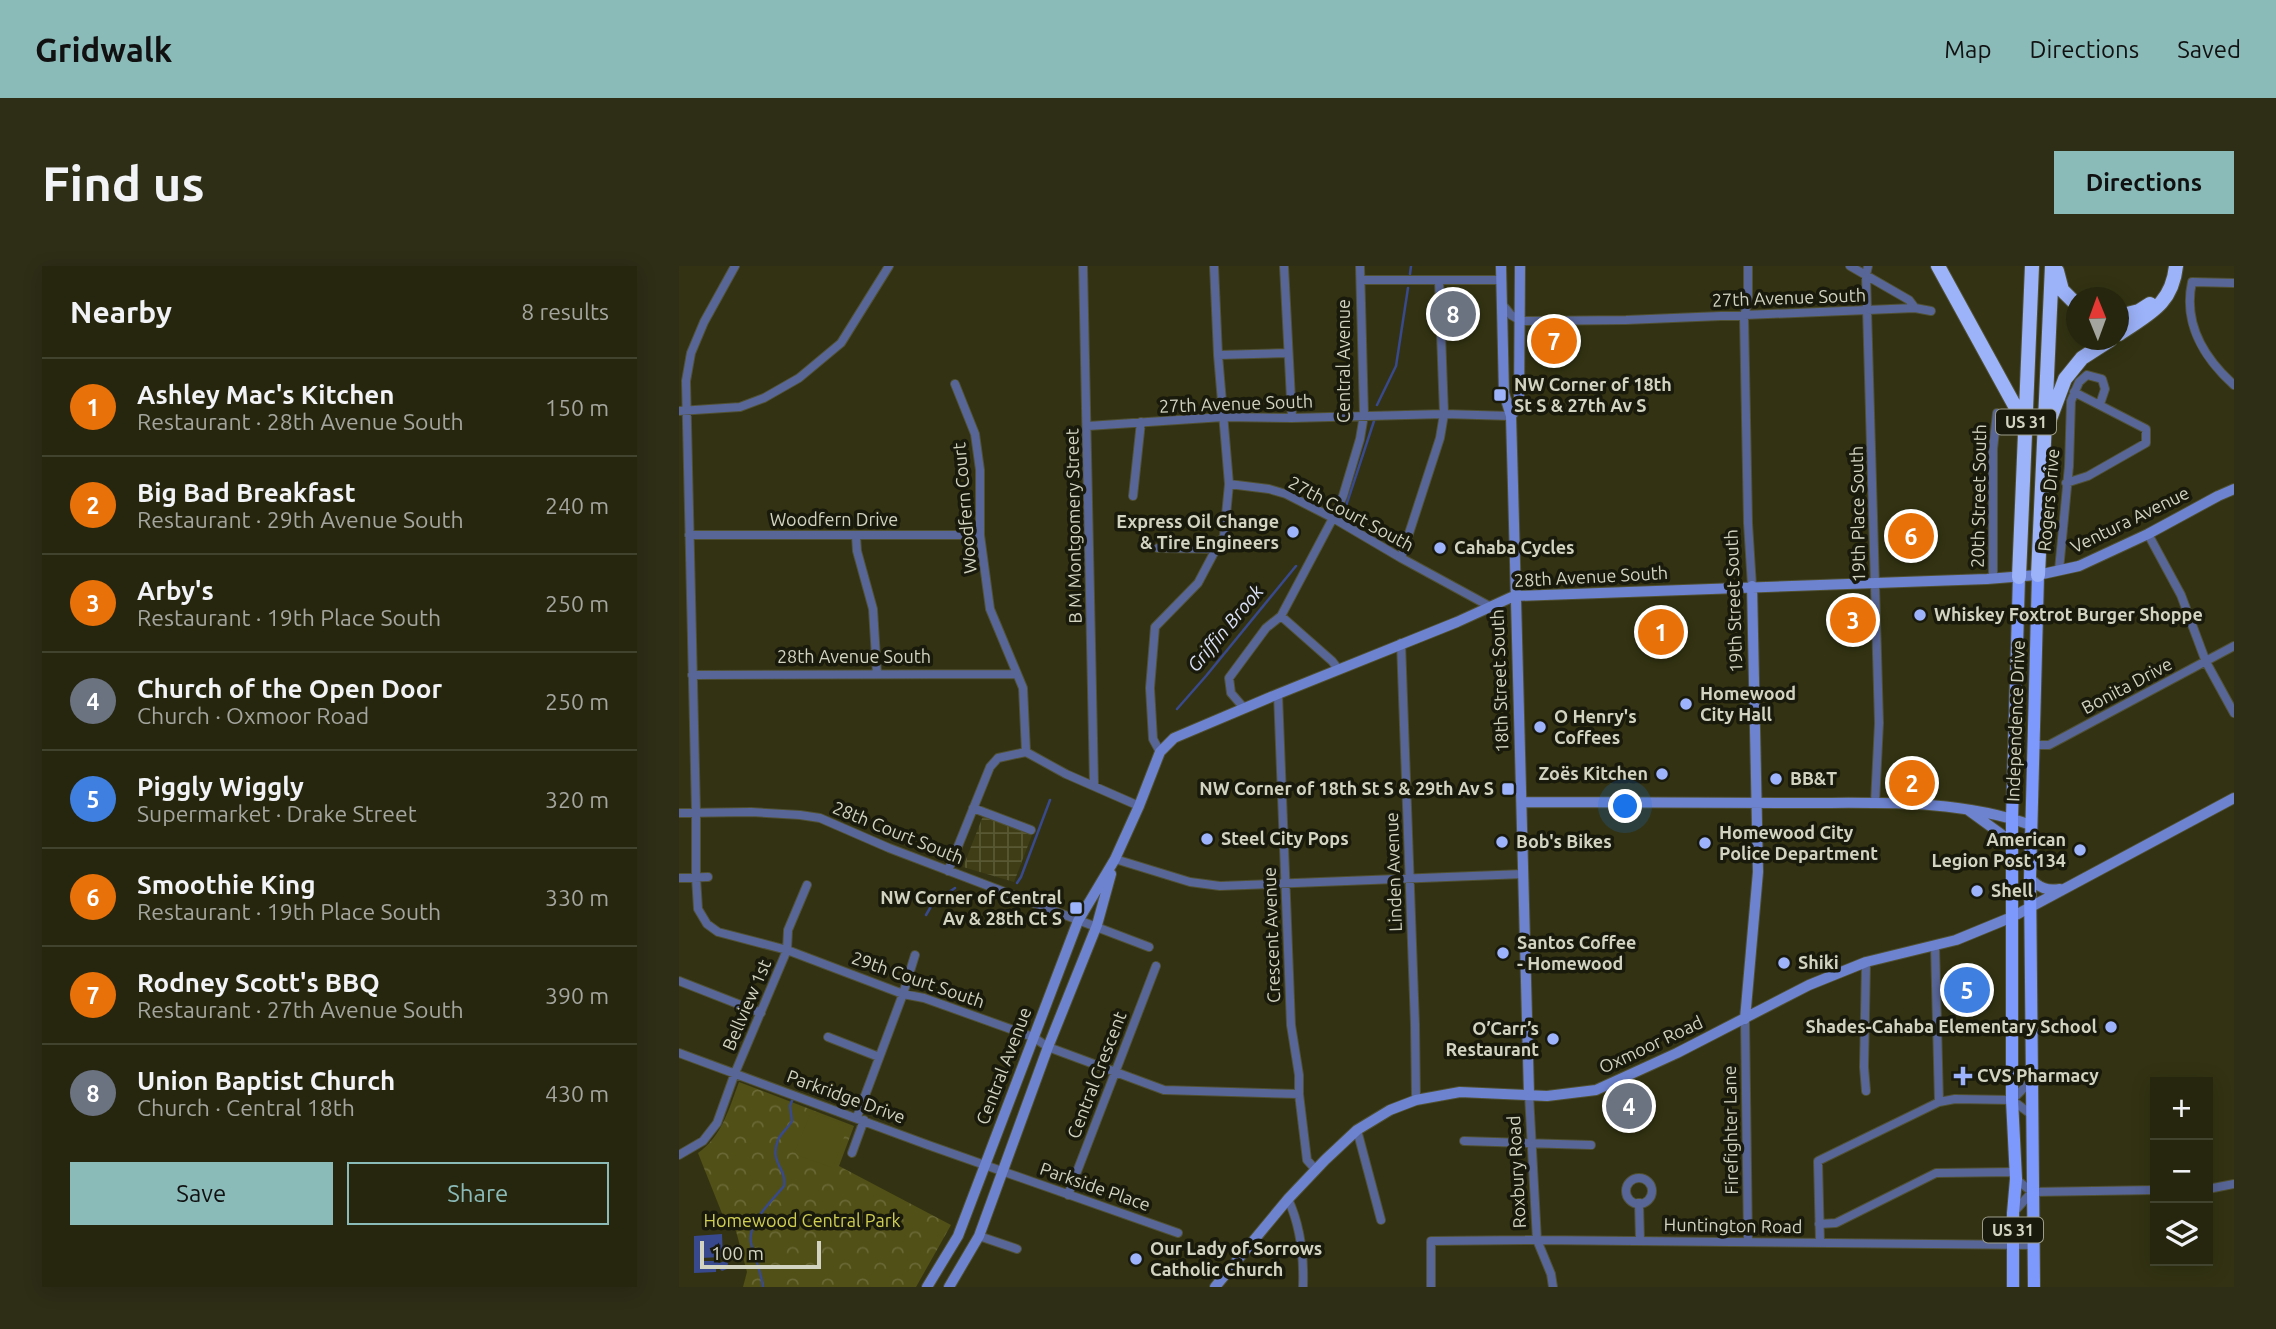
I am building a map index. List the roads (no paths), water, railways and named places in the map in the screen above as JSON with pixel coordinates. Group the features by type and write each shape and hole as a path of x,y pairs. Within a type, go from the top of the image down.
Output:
{"highway":[{"path":"1938,266 2017,408 2025,436"},
{"name":"US 31","path":"2019,578 2032,266"},
{"path":"2054,266 2062,290 2066,294"},
{"name":"US 31","path":"2038,575 2054,266"},
{"path":"2129,314 2139,311 2159,295 2169,266"},
{"path":"2129,327 2158,308 2167,297 2174,282 2176,266"},
{"path":"2046,430 2065,379 2082,358 2094,350"}],"main road":[{"name":"18th Street South","path":"1501,266 1504,393 1511,415 1528,1095"},
{"path":"1511,415 1519,405 1520,266"},
{"path":"1522,279 1528,266"},
{"name":"Ventura Avenue","path":"2038,575 2079,566 2234,489"},
{"name":"28th Avenue South","path":"1174,738 1514,596 2019,578 2038,575"},
{"name":"Independence Drive","path":"2033,1287 2030,878 2038,575"},
{"name":"Independence Drive","path":"2013,1287 2015,1176 2012,1100 2012,818 2019,578"},
{"name":"19th Street South","path":"1745,1019 1758,872 1752,586"},
{"name":"Central Avenue","path":"927,1287 958,1236 1079,921 1115,859 1160,752 1174,738"},
{"name":"Oxmoor Road","path":"1215,1287 1288,1199 1316,1170 1357,1130 1390,1110 1416,1100 1460,1092 1547,1096 1596,1090 1620,1081 1809,985 1866,962 1956,940 2012,918 2234,798"},
{"path":"1522,802 1875,803 1963,807 2031,825"},
{"path":"1963,807 2012,842"},
{"name":"Central Avenue","path":"949,1287 979,1236 1048,1048 1097,927 1115,859"},
{"path":"2030,878 2050,891 2070,887"}],"street":[{"path":"696,877 697,812 683,410 691,353 704,322 735,266"},
{"path":"683,410 740,407 764,398 799,378 841,343 889,266"},
{"name":"B M Montgomery Street","path":"1083,266 1094,785"},
{"path":"1160,752 1153,739 1150,688 1155,628 1198,583 1224,537 1229,484 1217,355 1214,266"},
{"path":"1284,266 1292,418"},
{"name":"Central Avenue","path":"1244,708 1231,693 1229,678 1266,628 1281,616 1343,496 1360,439 1364,415 1360,266"},
{"name":"19th Street South","path":"1748,266 1748,302 1744,316 1748,523 1752,586"},
{"path":"1850,266 1867,271 1909,300 1915,308 1931,311"},
{"name":"19th Place South","path":"1867,271 1879,723 1875,803"},
{"path":"1361,280 1501,280"},
{"path":"1401,558 1440,438 1444,414 1439,281"},
{"path":"2234,283 2192,282 2190,293 2190,317 2204,353 2234,385"},
{"path":"1502,304 1511,315 1521,321"},
{"name":"27th Avenue South","path":"1521,321 1626,320 1915,308"},
{"path":"1217,355 1288,353"},
{"path":"2066,483 2088,476 2146,443 2146,429 2074,392 2079,382 2087,375 2102,379 2105,389 2100,404"},
{"name":"Woodfern Court","path":"955,384 975,434 980,470 980,535 990,609 1023,688 1026,752"},
{"name":"Rogers Drive","path":"2059,570 2069,466 2071,401 2074,392"},
{"name":"20th Street South","path":"1993,579 1993,449 1997,413"},
{"name":"27th Avenue South","path":"1088,426 1223,417 1511,415"},
{"path":"1133,496 1141,422"},
{"name":"27th Court South","path":"1229,484 1286,494 1491,607"},
{"path":"2148,534 2181,595 2206,662 2234,713"},
{"name":"Woodfern Drive","path":"688,535 980,535"},
{"path":"856,536 857,551 873,609 877,674"},
{"path":"1157,548 1216,549"},
{"path":"1281,616 1339,670"},
{"name":"Linden Avenue","path":"1401,643 1416,1100"},
{"name":"Bonita Drive","path":"2033,745 2049,745 2234,646"},
{"name":"28th Avenue South","path":"692,675 1017,674"},
{"name":"Crescent Avenue","path":"1279,694 1291,1025 1307,1160 1316,1170"},
{"path":"948,870 990,767 998,758 1026,752 1066,774 1139,806"},
{"path":"973,808 1031,830"},
{"name":"28th Court South","path":"679,813 751,812 820,818 889,848 1149,947"},
{"path":"1115,859 1190,882 1209,885 1523,874"},
{"name":"29th Court South","path":"696,877 698,909 707,924 718,932 787,950 903,994 924,998 1033,1037 1048,1048 1164,1090 1299,1094"},
{"path":"679,878 708,877"},
{"name":"Bellview 1st","path":"679,1155 703,1141 717,1123 787,950 789,930 807,885"},
{"path":"1935,946 1939,1102"},
{"path":"852,1153 879,1057 915,955"},
{"path":"1866,962 1866,1091"},
{"name":"Central Crescent","path":"1068,1195 1156,965"},
{"path":"679,981 761,1013"},
{"path":"2013,1017 2030,1018"},
{"name":"Firefighter Lane","path":"1745,1019 1748,1242"},
{"path":"828,1037 879,1057"},
{"name":"Parkridge Drive","path":"679,1053 1002,1171"},
{"path":"2012,1100 2031,1081"},
{"name":"Roxbury Road","path":"1528,1095 1537,1240 1553,1287"},
{"path":"1820,1243 1818,1161 1939,1102 1955,1099 2012,1100 2032,1115"},
{"path":"1357,1130 1381,1220"},
{"path":"1464,1141 1591,1144"},
{"name":"Parkside Place","path":"1002,1171 1178,1233"},
{"path":"1819,1224 1836,1223 1936,1173 2015,1176 2032,1192 2150,1190"},
{"path":"2213,1188 2234,1184"},
{"path":"2013,1213 2032,1192"},
{"path":"1288,1199 1296,1217 1301,1241 1303,1287"},
{"path":"1639,1203 1640,1241"},
{"path":"979,1236 1017,1249"},
{"name":"Huntington Road","path":"1431,1287 1431,1241 2034,1245"}],"water":[{"path":"722,1234 723,1257 700,1258 700,1261 725,1261 728,1263 727,1269 722,1271 716,1266 716,1272 694,1273 694,1236"}],"waterway":[{"name":"Griffin Brook","path":"1410,274 1411,266"},
{"name":"Griffin Brook","path":"1377,405 1396,366 1408,288"},
{"name":"Griffin Brook","path":"1343,515 1374,421"},
{"name":"Griffin Brook","path":"1177,709 1296,566"},
{"name":"Griffin Brook","path":"1017,883 1050,800"},
{"name":"Griffin Brook","path":"926,915 933,903 955,888"},
{"name":"Griffin Brook","path":"763,1287 751,1235 761,1213 784,1186 776,1148 779,1137 792,1121 790,1106 793,1098"}],"place":[{"name":"Union Baptist Church","path":"1453,314"},
{"name":"Rodney Scott's BBQ","path":"1554,341"},
{"name":"NW Corner of 18th St S & 27th Av S","path":"1500,395"},
{"name":"Express Oil Change & Tire Engineers","path":"1293,532"},
{"name":"Smoothie King","path":"1911,536"},
{"name":"Cahaba Cycles","path":"1440,548"},
{"name":"Whiskey Foxtrot Burger Shoppe","path":"1920,615"},
{"name":"Arby's","path":"1853,620"},
{"name":"Ashley Mac's Kitchen","path":"1661,632"},
{"name":"Homewood City Hall","path":"1686,704"},
{"name":"O Henry's Coffees","path":"1540,727"},
{"name":"Zoës Kitchen","path":"1662,774"},
{"name":"BB&T","path":"1776,779"},
{"name":"Big Bad Breakfast","path":"1912,783"},
{"name":"NW Corner of 18th St S & 29th Av S","path":"1508,789"},
{"name":"Steel City Pops","path":"1207,839"},
{"name":"Bob's Bikes","path":"1502,842"},
{"name":"Homewood City Police Department","path":"1705,843"},
{"name":"American Legion Post 134","path":"2080,850"},
{"name":"Shell","path":"1977,891"},
{"name":"NW Corner of Central Av & 28th Ct S","path":"1076,908"},
{"name":"Santos Coffee - Homewood","path":"1503,953"},
{"name":"Shiki","path":"1784,963"},
{"name":"Piggly Wiggly","path":"1967,990"},
{"name":"Shades-Cahaba Elementary School","path":"2111,1027"},
{"name":"O’Carr’s Restaurant","path":"1553,1039"},
{"name":"CVS Pharmacy","path":"1963,1076"},
{"name":"Church of the Open Door","path":"1629,1106"},
{"name":"Our Lady of Sorrows Catholic Church","path":"1136,1259"}],"park label":[{"name":"Homewood Central Park","path":"802,1221"}]}
